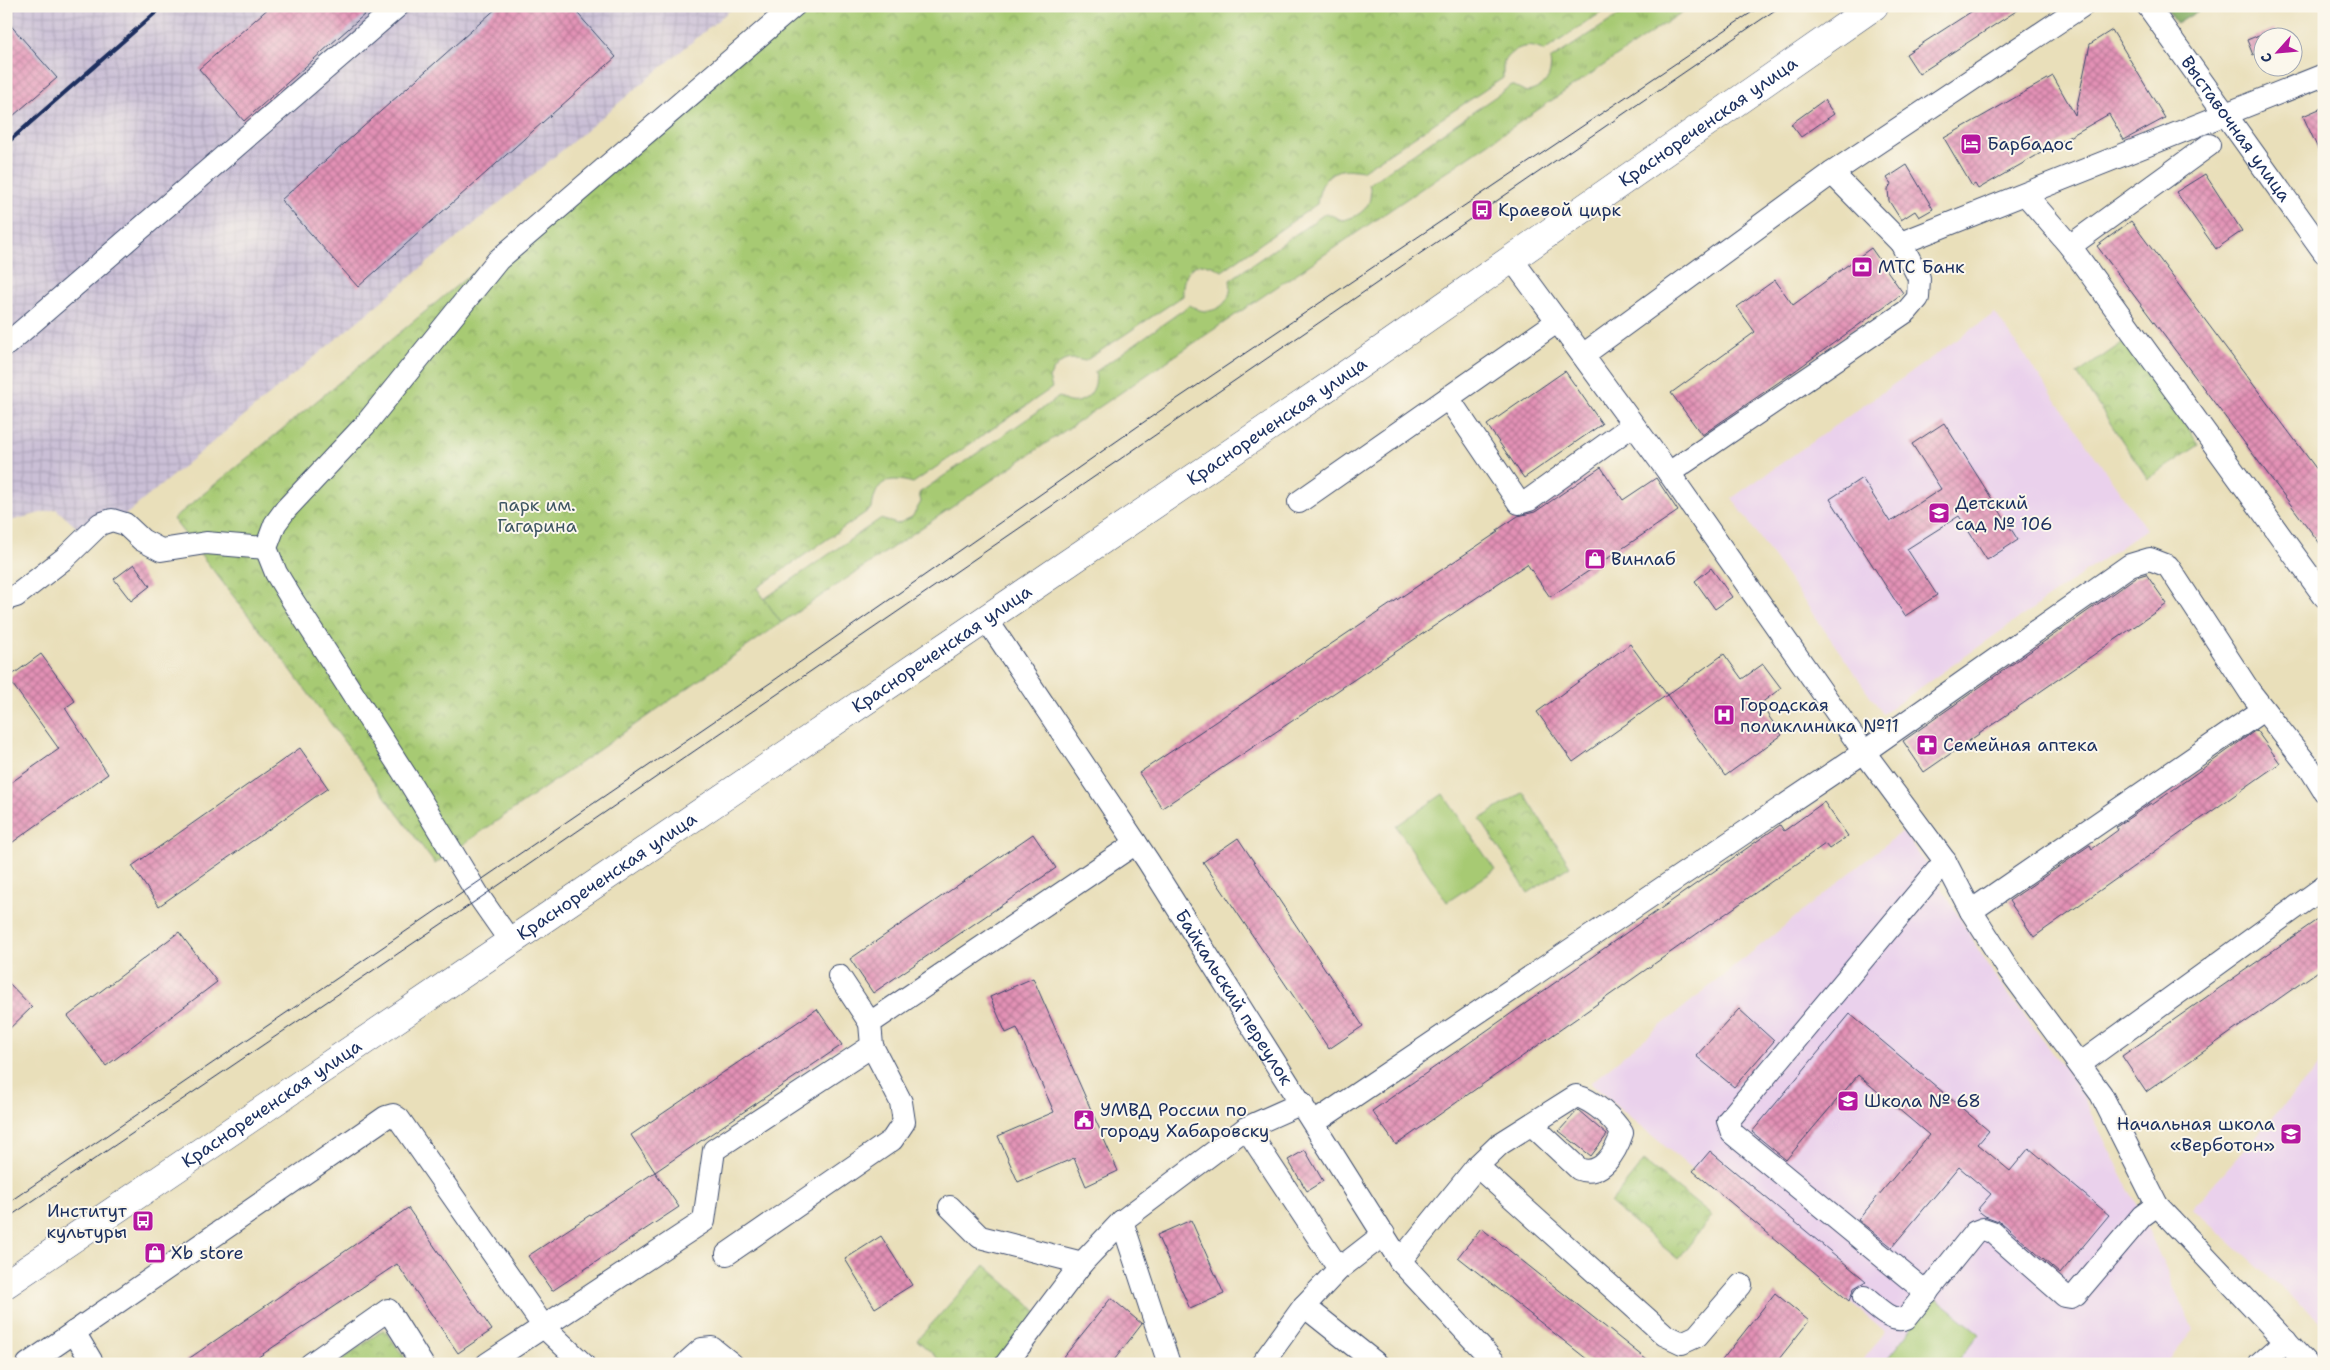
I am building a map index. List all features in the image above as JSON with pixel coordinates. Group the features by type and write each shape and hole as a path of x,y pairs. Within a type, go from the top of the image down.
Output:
{"main road":[{"name":"Краснореченская улица","path":"6,1284 1338,380 1874,6"}],"street":[{"path":"6,345 398,6"},
{"path":"510,941 480,898 409,781 292,601 276,572 266,548 275,524 286,509 365,425 498,260 794,6"},
{"path":"1583,355 1832,173 2082,6"},
{"name":"Выставочная улица","path":"2148,6 2324,252"},
{"path":"1901,243 2026,195 2224,113 2324,75"},
{"path":"2070,246 2209,145"},
{"path":"1669,473 1908,311 1918,298 1919,278 1901,243 1832,173"},
{"path":"2026,195 2070,246 2324,596"},
{"path":"1511,258 1669,473 1864,752 1945,862 1971,911 2007,967 2101,1094 2157,1205 2308,1364"},
{"path":"1299,502 1558,321"},
{"path":"1448,398 1519,503 1529,500 1633,425"},
{"path":"6,599 16,596 65,558 100,524 112,520 125,524 142,540 161,550 206,543 266,548"},
{"path":"1314,1122 1864,752 2130,565 2150,559 2168,566 2263,710 2309,767 2324,791"},
{"name":"Байкальский переулок","path":"987,620 1136,844 1302,1103 1400,1261 1496,1364"},
{"path":"1971,911 2263,710"},
{"path":"870,1023 1136,844"},
{"path":"1927,1293 1732,1133 1728,1121 1945,862"},
{"path":"2080,1064 2324,887"},
{"path":"727,1254 892,1140 904,1122 901,1102 872,1046 870,1023 839,976"},
{"path":"487,1364 704,1221 714,1150 872,1046"},
{"path":"1006,1364 1082,1262 1122,1221 1246,1128 1302,1103"},
{"path":"28,1364 386,1117 393,1115 399,1119 544,1327 583,1364"},
{"path":"1400,1261 1476,1166 1500,1144 1532,1124"},
{"path":"1246,1128 1339,1269"},
{"path":"1476,1166 1665,1335 1682,1343 1698,1336 1741,1285"},
{"path":"1864,1297 1892,1318 1899,1321 1906,1318 1975,1232 1983,1229 1992,1232 2065,1296 2070,1297 2076,1294 2142,1216 2157,1205"},
{"path":"950,1207 980,1238 1082,1262"},
{"path":"1122,1221 1170,1364"},
{"path":"1262,1364 1304,1306 1339,1269 1384,1234"},
{"path":"1304,1306 1377,1364"},
{"path":"311,1364 388,1310 422,1364"},
{"path":"74,1332 93,1364"},
{"path":"2260,1364 2286,1341"},
{"path":"685,1364 702,1349 712,1348 732,1364"}],"shaded area":[{"path":"6,6 735,6 93,542 56,509 6,522"},
{"name":"Детский сад № 106","path":"1995,313 2146,529 1883,714 1732,498"},
{"name":"Школа № 68","path":"1902,831 1934,875 1994,975 2078,1087 2142,1216 2193,1330 2165,1364 1860,1364 1885,1332 1590,1083"},
{"name":"Начальная школа «Верботон»","path":"2324,1060 2324,1326 2192,1208"}],"green space":[{"name":"парк им. Гагарина","path":"797,6 1611,6 1544,51 1538,48 1527,47 1512,53 1503,62 1503,78 1362,171 1343,170 1336,171 1330,175 1322,186 1317,204 1222,271 1205,264 1192,267 1185,278 1183,296 1085,361 1073,359 1063,361 1056,367 1049,378 1052,388 913,483 897,480 885,482 877,491 872,508 757,588 781,623 435,864 288,666 173,519"},
{"path":"1633,6 1691,6 781,623 764,599 880,519 897,524 912,517 921,502 919,493 1059,397 1073,402 1086,398 1094,387 1096,380 1095,372 1190,305 1205,311 1219,308 1229,297 1230,280 1326,213 1342,220 1360,213 1365,209 1370,198 1369,184 1512,85 1527,92 1543,85 1549,76 1550,60"},
{"path":"2165,6 2206,6 2177,24"},
{"path":"2128,339 2199,445 2148,479 2077,374"},
{"path":"1523,792 1570,866 1528,893 1480,819"},
{"path":"1443,794 1495,870 1447,902 1396,826"},
{"path":"1644,1161 1712,1216 1678,1259 1610,1203"},
{"path":"985,1265 1038,1312 992,1364 944,1364 917,1340"},
{"path":"1935,1298 1979,1333 1955,1364 1883,1364"},
{"path":"384,1329 409,1364 336,1364"}],"building":[{"path":"271,6 374,6 244,121 199,69"},
{"path":"499,6 571,6 616,57 358,287 281,200"},
{"path":"1980,6 2024,6 1919,74 1906,54"},
{"path":"6,20 57,78 6,122"},
{"path":"2112,30 2165,118 2124,140 2109,114 1978,189 1975,184 1972,186 1944,138 2053,76 2075,115 2090,44"},
{"path":"2252,38 2252,52 2247,40"},
{"path":"1824,100 1834,114 1801,137 1791,124"},
{"path":"2324,107 2324,162 2303,116"},
{"path":"1907,165 1933,209 1919,217 1915,211 1901,220 1889,201 1888,189 1891,184 1887,178"},
{"path":"2205,174 2242,231 2216,249 2176,192"},
{"path":"2131,221 2324,479 2324,549 2097,246"},
{"path":"1871,248 1903,293 1702,435 1671,393 1755,332 1737,307 1775,280 1793,305"},
{"path":"1565,371 1602,424 1524,478 1487,425"},
{"path":"1944,423 2018,540 1987,560 1959,516 1907,549 1937,595 1905,616 1830,499 1862,478 1890,522 1941,489 1912,444"},
{"path":"1601,467 1623,500 1656,478 1678,511 1550,597 1527,564 1162,808 1139,773 1498,532 1497,530 1518,516 1535,512"},
{"path":"134,564 150,586 131,601 114,579"},
{"path":"1711,568 1732,597 1715,609 1695,581"},
{"path":"2146,574 2167,604 1924,772 1903,741 2136,577"},
{"path":"1630,644 1667,695 1573,762 1537,712"},
{"path":"41,654 75,701 65,708 108,774 6,847 6,786 59,749 8,678"},
{"name":"Городская поликлиника №11","path":"1724,654 1742,679 1763,664 1781,688 1760,704 1782,735 1725,776 1667,695"},
{"path":"2256,730 2280,763 2034,937 2009,901 2090,845 2092,849 2118,830 2116,827 2151,803 2152,805"},
{"path":"300,748 328,788 159,906 132,866"},
{"path":"1824,802 1848,836 1829,849 1825,844 1396,1145 1372,1111 1780,825 1784,831"},
{"path":"1033,834 1056,868 873,993 850,959"},
{"path":"1238,838 1363,1026 1329,1049 1203,862"},
{"path":"2324,915 2324,967 2146,1092 2122,1056"},
{"path":"179,932 217,982 106,1066 68,1016"},
{"path":"1033,978 1118,1171 1086,1186 1074,1158 1018,1182 998,1136 1054,1112 1017,1028 1006,1033 990,997"},
{"path":"6,980 32,1007 6,1032"},
{"path":"817,1009 842,1045 655,1172 631,1135"},
{"path":"1739,1009 1774,1041 1734,1087 1696,1056"},
{"path":"1850,1014 1989,1131 1978,1144 2010,1171 2029,1148 2109,1215 2060,1274 2001,1222 1985,1216 1977,1210 1991,1194 1959,1167 1892,1247 1858,1220 1929,1135 1858,1075 1786,1160 1752,1132"},
{"path":"1578,1110 1607,1135 1591,1156 1559,1131"},
{"path":"1305,1150 1323,1181 1307,1191 1288,1160"},
{"path":"1710,1151 1866,1281 1854,1288 1849,1301 1693,1171"},
{"path":"655,1172 679,1207 552,1291 528,1256"},
{"path":"408,1208 492,1330 458,1353 397,1264 248,1364 181,1364"},
{"path":"1191,1220 1224,1294 1190,1309 1157,1235"},
{"path":"1481,1228 1652,1364 1593,1364 1458,1257"},
{"path":"881,1236 912,1285 875,1308 845,1259"},
{"path":"1775,1293 1809,1321 1775,1364 1719,1364"},
{"path":"1111,1298 1142,1324 1111,1364 1058,1364"}],"tram line":[{"path":"6,1204 773,681 1177,399 1761,6"},
{"path":"6,1219 480,898 1781,6"}],"railway":[{"path":"6,144 163,6"}],"place":[{"name":"Барбадос","path":"1971,144"},
{"name":"Краевой цирк","path":"1482,210"},
{"name":"МТС Банк","path":"1862,267"},
{"name":"Детский сад № 106","path":"1939,513"},
{"name":"Винлаб","path":"1595,559"},
{"name":"Городская поликлиника №11","path":"1724,715"},
{"name":"Семейная аптека","path":"1927,745"},
{"name":"Школа № 68","path":"1848,1101"},
{"name":"УМВД России по городу Хабаровску","path":"1084,1120"},
{"name":"Начальная школа «Верботон»","path":"2291,1134"},
{"name":"Институт культуры","path":"143,1221"},
{"name":"Xb store","path":"155,1253"}]}
